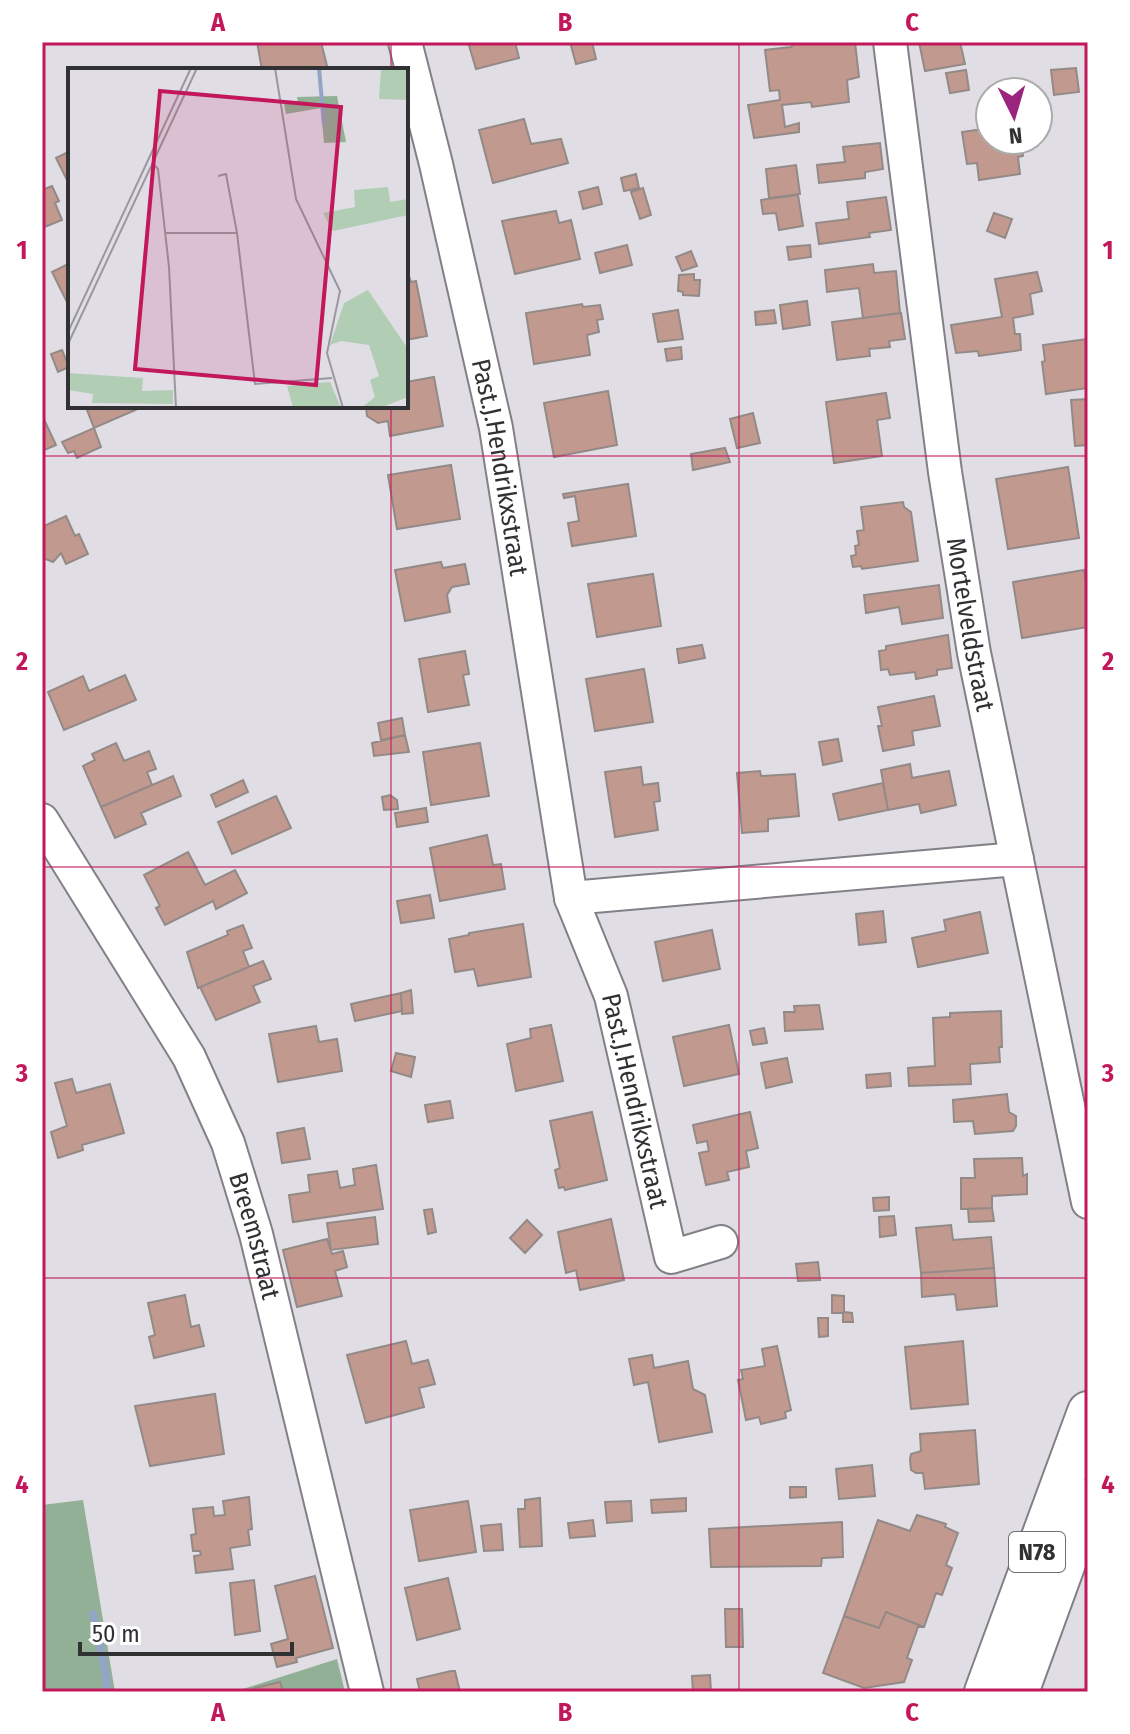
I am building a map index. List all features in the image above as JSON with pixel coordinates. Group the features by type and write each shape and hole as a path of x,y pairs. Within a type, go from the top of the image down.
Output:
{"main road":[{"name":"N78","path":"985,1692 1088,1412"},
{"name":"N78","path":"1018,1692 1088,1500"}],"street":[{"name":"Past.J.Hendrikxstraat","path":"405,42 496,428 571,898 611,996 671,1257 721,1242"},
{"name":"Mortelveldstraat","path":"890,42 945,472 974,653 1088,1202"},
{"name":"Breemstraat","path":"42,820 189,1057 228,1143 256,1234 367,1692"},
{"path":"571,898 1017,859"}],"green space":[{"path":"83,1500 115,1692 42,1692 42,1505"},
{"path":"337,1659 345,1692 244,1692 243,1689"}],"building":[{"path":"257,42 321,42 328,68 262,68"},
{"path":"468,42 515,42 519,58 476,69"},
{"path":"570,42 592,42 596,59 576,64"},
{"path":"799,42 855,42 859,77 847,80 849,102 812,107 811,102 782,105 785,127 799,123 799,132 754,138 748,105 780,100 779,90 770,91 765,50 791,47"},
{"path":"919,42 960,42 965,64 925,71"},
{"path":"1076,68 1079,92 1054,95 1051,70"},
{"path":"966,70 969,90 950,93 946,73"},
{"path":"524,119 531,144 561,139 568,163 493,183 479,130"},
{"path":"974,130 974,156 1023,156 1018,157 1020,174 979,180 977,163 967,164 962,132"},
{"path":"880,143 883,169 865,172 865,178 819,183 817,165 845,162 843,147"},
{"path":"68,152 68,182 56,158"},
{"path":"796,165 800,194 769,198 766,169"},
{"path":"636,174 639,188 624,191 621,178"},
{"path":"52,186 59,201 55,203 62,220 42,228 42,190"},
{"path":"598,187 602,204 583,209 579,192"},
{"path":"643,188 651,215 640,219 631,192"},
{"path":"798,195 803,226 779,230 776,213 763,214 761,200"},
{"path":"886,197 891,230 869,233 870,237 819,244 816,223 849,219 847,202"},
{"path":"556,211 559,223 571,220 580,259 515,274 502,221"},
{"path":"994,213 1012,219 1005,238 987,231"},
{"path":"627,245 632,265 600,273 595,253"},
{"path":"810,245 811,257 789,260 787,247"},
{"path":"691,251 697,266 682,271 676,257"},
{"path":"68,264 68,304 52,272"},
{"path":"873,264 874,273 896,271 900,313 863,318 859,288 827,292 825,270"},
{"path":"1037,272 1042,291 1030,294 1033,314 1013,318 1015,334 1020,334 1021,350 979,356 978,351 956,353 951,325 1002,317 995,279"},
{"path":"408,273 411,282 416,281 427,336 408,340"},
{"path":"694,274 694,280 700,280 699,296 683,295 678,291 679,275"},
{"path":"807,301 810,325 783,329 780,305"},
{"path":"582,304 583,307 600,305 603,319 597,320 599,332 587,335 590,355 534,364 526,313"},
{"path":"678,310 683,339 658,342 653,314"},
{"path":"774,310 776,323 756,325 755,312"},
{"path":"901,313 905,339 889,341 890,347 869,349 870,356 837,360 832,322"},
{"path":"1088,339 1088,388 1046,394 1043,345"},
{"path":"681,347 682,359 667,361 665,349"},
{"path":"62,350 68,367 58,372 51,354"},
{"path":"434,377 443,426 390,436 388,421 378,423 367,416 366,408 408,408 408,382"},
{"path":"608,391 617,445 554,457 544,403"},
{"path":"886,393 890,418 877,420 882,456 834,463 826,402"},
{"path":"1088,399 1088,445 1075,446 1071,400"},
{"path":"91,408 140,408 94,428 87,410"},
{"path":"753,413 760,443 737,448 730,419"},
{"path":"42,415 56,445 42,451"},
{"path":"94,428 101,447 77,458 74,451 68,453 62,442"},
{"path":"725,448 730,462 693,470 691,454"},
{"path":"451,465 460,519 397,529 388,475"},
{"path":"1068,467 1079,538 1008,549 996,479"},
{"path":"628,484 636,536 572,546 568,523 579,521 575,496 564,498 563,494"},
{"path":"903,502 911,512 918,561 862,569 861,566 853,567 851,556 856,555 855,546 859,545 857,531 864,530 861,507"},
{"path":"66,516 88,554 66,564 61,553 53,562 42,560 42,527"},
{"path":"441,562 443,568 465,564 469,584 452,587 447,595 450,612 405,621 395,570"},
{"path":"1084,570 1088,627 1022,638 1013,582"},
{"path":"653,574 661,626 597,637 588,584"},
{"path":"939,585 943,618 902,624 899,607 866,613 864,595"},
{"path":"948,635 952,668 937,670 937,675 916,679 915,672 890,675 888,669 881,670 879,651 886,650 886,646"},
{"path":"702,645 705,658 679,663 677,649"},
{"path":"465,651 469,674 463,675 469,705 428,712 419,659"},
{"path":"644,669 653,722 595,731 586,679"},
{"path":"125,675 136,700 64,730 48,692 83,676 89,691"},
{"path":"934,696 940,726 912,731 914,745 883,751 878,707"},
{"path":"402,718 405,735 381,740 378,723"},
{"path":"405,735 409,752 374,756 372,743"},
{"path":"838,739 842,761 823,765 819,742"},
{"path":"116,743 124,761 149,751 156,769 147,772 152,785 101,807 83,766 95,760 92,754"},
{"path":"480,743 489,796 431,805 423,752"},
{"path":"910,764 912,778 949,771 956,805 921,813 919,804 888,810 881,770"},
{"path":"641,767 643,785 658,783 660,801 654,802 658,830 615,837 605,772"},
{"path":"760,771 761,776 795,774 799,816 768,819 768,831 742,833 737,773"},
{"path":"173,776 181,796 141,813 146,824 115,838 101,807"},
{"path":"243,780 248,792 216,807 211,795"},
{"path":"883,783 888,810 839,820 833,794"},
{"path":"390,795 397,800 398,809 384,810 382,797"},
{"path":"276,796 291,828 232,854 218,822"},
{"path":"426,808 428,822 397,827 395,813"},
{"path":"487,835 493,865 501,864 505,889 440,901 430,848"},
{"path":"188,852 205,885 235,870 247,893 216,909 213,901 165,925 156,908 160,906 144,875"},
{"path":"430,895 434,918 401,923 397,901"},
{"path":"883,911 886,942 859,945 856,914"},
{"path":"980,912 988,953 918,967 912,938 946,931 944,920"},
{"path":"523,924 531,977 478,986 474,969 455,972 449,939"},
{"path":"243,925 252,948 243,951 249,967 198,988 187,952 228,935 227,931"},
{"path":"712,930 720,969 663,981 655,942"},
{"path":"263,961 271,979 253,986 260,1002 216,1020 200,987"},
{"path":"411,990 413,1013 402,1014 401,993"},
{"path":"401,993 402,1011 355,1021 351,1004"},
{"path":"819,1005 823,1029 785,1031 784,1012 795,1012 794,1006"},
{"path":"1001,1011 1000,1062 970,1064 971,1084 909,1086 908,1068 935,1066 933,1018 950,1017 950,1013"},
{"path":"551,1025 563,1081 516,1091 507,1044 531,1038 530,1029"},
{"path":"729,1025 739,1074 684,1086 673,1037"},
{"path":"316,1026 319,1042 337,1039 342,1071 278,1082 269,1034"},
{"path":"764,1028 767,1043 753,1045 750,1031"},
{"path":"396,1053 415,1057 411,1077 391,1071"},
{"path":"787,1058 792,1082 766,1088 761,1063"},
{"path":"890,1073 891,1086 867,1088 866,1075"},
{"path":"72,1079 76,1093 110,1084 124,1133 82,1145 83,1150 58,1158 51,1132 67,1126 55,1083"},
{"path":"1007,1094 1009,1112 1016,1116 1013,1131 975,1134 973,1121 954,1122 953,1100"},
{"path":"450,1101 453,1118 428,1122 425,1105"},
{"path":"592,1112 607,1180 565,1190 564,1187 559,1188 555,1170 560,1168 550,1121"},
{"path":"750,1112 758,1148 746,1151 749,1167 727,1172 729,1180 706,1185 699,1153 709,1151 707,1141 697,1143 693,1125"},
{"path":"304,1128 310,1159 282,1163 277,1133"},
{"path":"1022,1158 1023,1176 1027,1174 1027,1194 992,1196 992,1208 961,1209 961,1178 975,1178 974,1159"},
{"path":"376,1165 383,1209 293,1222 289,1195 310,1192 308,1175 337,1171 340,1188 355,1185 353,1169"},
{"path":"889,1197 889,1210 874,1211 873,1198"},
{"path":"992,1208 994,1221 969,1222 968,1209"},
{"path":"432,1209 436,1232 428,1234 424,1210"},
{"path":"894,1216 896,1235 880,1237 879,1217"},
{"path":"375,1217 378,1244 331,1250 327,1223"},
{"path":"611,1219 624,1280 580,1290 576,1270 566,1273 558,1232"},
{"path":"527,1220 542,1235 525,1253 510,1238"},
{"path":"951,1225 953,1240 991,1237 994,1268 921,1273 916,1228"},
{"path":"327,1239 332,1254 343,1251 347,1267 335,1271 342,1296 297,1307 283,1250"},
{"path":"818,1262 820,1280 798,1281 796,1264"},
{"path":"994,1268 997,1306 957,1310 955,1294 922,1297 921,1273"},
{"path":"185,1295 191,1327 199,1325 204,1346 154,1358 149,1337 155,1335 148,1303"},
{"path":"832,1295 844,1296 844,1312 852,1313 853,1322 843,1322 843,1313 832,1313"},
{"path":"818,1318 828,1318 828,1336 819,1337"},
{"path":"406,1341 412,1364 428,1360 435,1384 419,1388 424,1407 366,1423 347,1355"},
{"path":"963,1341 968,1404 911,1409 905,1347"},
{"path":"777,1346 791,1410 785,1412 786,1418 761,1424 759,1417 746,1420 738,1380 743,1379 741,1370 765,1366 762,1349"},
{"path":"652,1355 654,1368 688,1361 693,1389 705,1395 712,1432 659,1442 648,1382 634,1385 629,1359"},
{"path":"215,1394 224,1454 150,1466 135,1406"},
{"path":"975,1430 979,1484 925,1489 923,1473 911,1470 910,1459 911,1454 921,1451 920,1434"},
{"path":"872,1465 875,1496 839,1499 836,1469"},
{"path":"790,1487 806,1487 806,1497 790,1498"},
{"path":"249,1497 250,1545 230,1548 233,1569 196,1573 194,1556 201,1555 200,1551 193,1551 191,1535 196,1534 193,1509 213,1507 214,1516 225,1515 223,1501"},
{"path":"540,1498 542,1546 520,1547 518,1509 525,1509 525,1500"},
{"path":"686,1498 686,1511 652,1513 651,1500"},
{"path":"468,1501 476,1552 419,1561 410,1510"},
{"path":"631,1501 632,1521 607,1523 605,1502"},
{"path":"917,1515 946,1524 945,1527 958,1533 946,1565 952,1568 942,1595 936,1593 924,1627 886,1612 879,1628 844,1616 878,1520 910,1531"},
{"path":"593,1520 595,1536 570,1538 568,1523"},
{"path":"842,1522 843,1557 822,1558 821,1566 711,1567 709,1529"},
{"path":"501,1524 503,1550 484,1551 481,1526"},
{"path":"315,1576 333,1648 296,1658 297,1662 277,1667 271,1644 288,1639 275,1586"},
{"path":"448,1578 460,1629 417,1640 405,1588"},
{"path":"254,1580 260,1631 235,1635 230,1583"},
{"path":"725,1609 742,1609 743,1647 726,1647"},
{"path":"886,1612 924,1627 918,1627 907,1658 912,1660 904,1682 864,1688 823,1673 844,1616 879,1628"},
{"path":"455,1671 460,1692 420,1692 417,1679"},
{"path":"710,1675 711,1692 693,1692 692,1676"},
{"path":"280,1682 283,1692 256,1692 255,1688"}],"waterway":[{"path":"93,1614 107,1692"}]}
